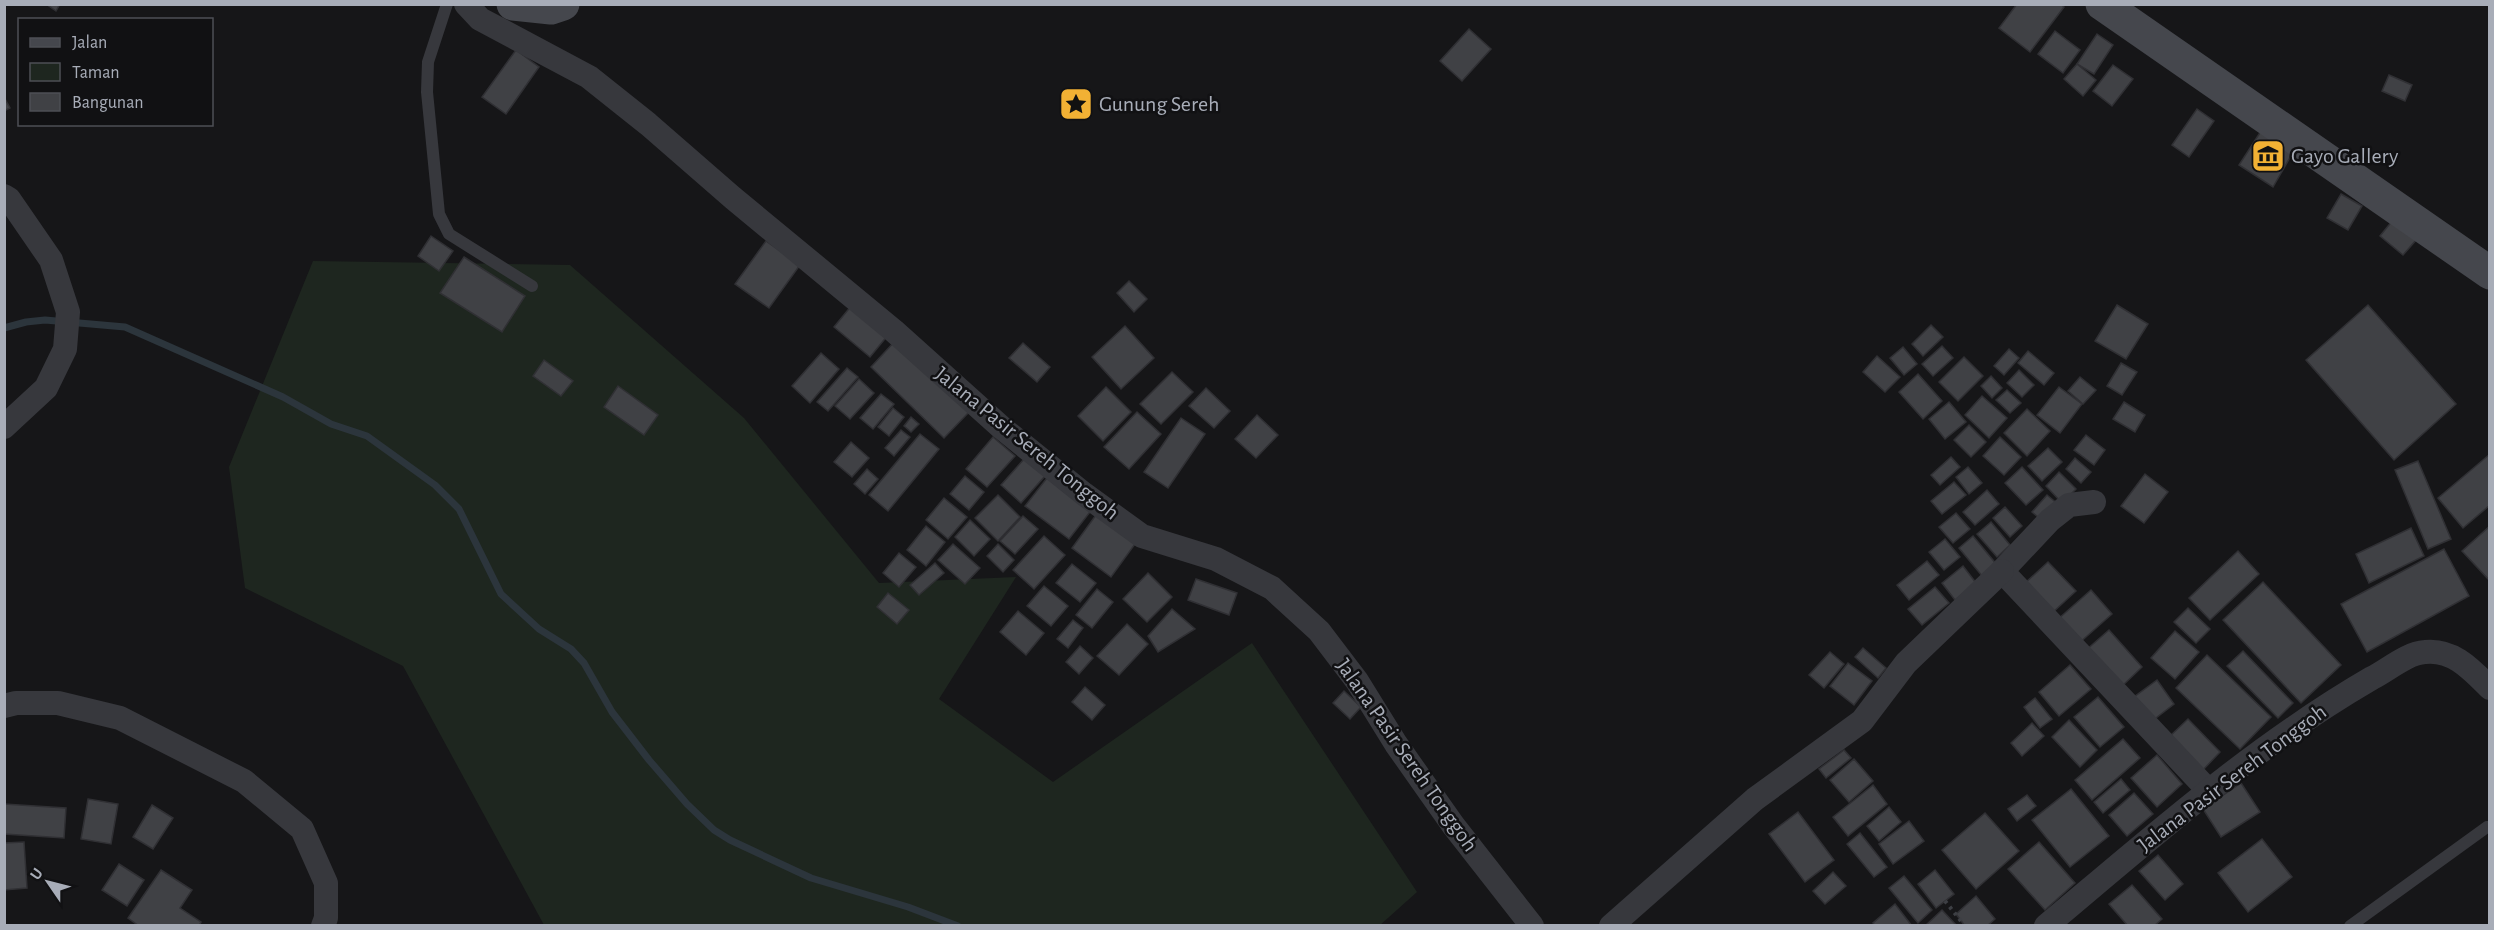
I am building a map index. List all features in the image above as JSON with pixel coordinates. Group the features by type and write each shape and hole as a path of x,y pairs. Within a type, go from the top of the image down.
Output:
{"main road":[{"path":"513,4 551,8 563,4"},
{"path":"2102,4 2490,273"}],"street":[{"name":"Jalana Pasir Sereh Tonggoh","path":"466,4 480,19 598,83 894,331 1002,428 1084,494 1142,536 1215,559 1272,588 1325,639 1357,681 1396,744 1452,825 1532,926"},
{"path":"4,196 9,199 51,260 68,312 65,349 46,388 4,427"},
{"path":"1611,926 1755,800 1862,721 1906,663 2002,571 2050,520 2069,505 2094,502"},
{"path":"2002,571 2208,790"},
{"name":"Jalana Pasir Sereh Tonggoh","path":"2046,926 2208,790 2315,712 2417,653 2441,652 2449,655 2469,667 2490,688"},
{"path":"4,705 58,703 120,718 244,781 302,830 326,883 323,926"}],"lane":[{"path":"447,4 428,62 427,92 439,214 449,234 532,286"},
{"path":"2350,926 2487,827"}],"path":[{"path":"1945,901 1965,926"}],"green space":[{"path":"313,261 570,265 744,418 879,583 1016,577 939,699 1053,782 1252,643 1417,892 1379,926 544,925 403,666 245,588 229,467"}],"building":[{"path":"46,4 60,4 56,11"},
{"path":"2017,4 2061,4 2064,7 2030,52 1999,28"},
{"path":"1469,29 1491,49 1462,81 1440,61"},
{"path":"2055,31 2080,50 2063,73 2038,54"},
{"path":"2097,34 2113,45 2094,74 2077,64"},
{"path":"516,50 539,67 506,114 482,97"},
{"path":"2077,64 2096,80 2083,96 2064,79"},
{"path":"2113,65 2133,79 2112,106 2093,91"},
{"path":"2389,75 2412,85 2405,101 2382,91"},
{"path":"4,97 10,108 4,111"},
{"path":"2197,109 2214,121 2189,157 2172,145"},
{"name":"Gayo Gallery","path":"2263,128 2296,147 2273,187 2239,165"},
{"path":"2341,194 2362,206 2348,230 2327,218"},
{"path":"2393,220 2417,239 2403,255 2380,236"},
{"path":"431,236 453,251 439,271 418,256"},
{"path":"766,241 800,265 769,308 735,284"},
{"path":"464,257 525,296 502,332 440,293"},
{"path":"1129,281 1147,299 1134,312 1117,293"},
{"path":"852,305 888,335 870,357 834,327"},
{"path":"2117,305 2148,324 2126,359 2095,341"},
{"path":"2368,305 2456,404 2394,460 2306,360"},
{"path":"1931,325 1943,337 1923,356 1912,344"},
{"path":"1125,326 1154,358 1121,389 1092,357"},
{"path":"896,340 970,411 944,438 871,367"},
{"path":"1023,343 1050,367 1037,382 1009,358"},
{"path":"1942,346 1953,358 1933,376 1922,364"},
{"path":"1903,347 1917,364 1904,375 1890,358"},
{"path":"2009,349 2019,358 2004,375 1994,366"},
{"path":"2028,351 2054,373 2044,385 2018,363"},
{"path":"821,353 839,369 810,403 792,386"},
{"path":"1877,356 1900,377 1885,392 1863,372"},
{"path":"1964,357 1983,376 1958,401 1939,382"},
{"path":"544,360 573,381 561,396 533,376"},
{"path":"2121,363 2137,372 2122,395 2107,386"},
{"path":"847,368 858,377 828,411 817,402"},
{"path":"2019,370 2034,385 2022,397 2007,383"},
{"path":"1172,372 1193,392 1161,424 1140,404"},
{"path":"1918,374 1942,401 1923,419 1899,392"},
{"path":"1991,376 2002,388 1992,398 1981,386"},
{"path":"2080,377 2096,390 2083,404 2068,391"},
{"path":"859,379 874,393 850,419 835,406"},
{"path":"618,386 658,415 644,435 604,407"},
{"path":"1106,387 1131,412 1103,441 1078,416"},
{"path":"2059,387 2082,404 2060,433 2037,415"},
{"path":"1206,388 1230,411 1214,428 1189,406"},
{"path":"2007,390 2021,403 2010,413 1996,400"},
{"path":"881,394 894,404 873,429 860,418"},
{"path":"1982,396 2007,418 1989,438 1965,415"},
{"path":"1949,402 1966,422 1945,439 1929,419"},
{"path":"2124,402 2145,415 2135,432 2113,419"},
{"path":"893,408 904,417 889,436 878,427"},
{"path":"2027,409 2050,431 2027,456 2004,433"},
{"path":"1137,412 1161,434 1129,469 1104,447"},
{"path":"1257,415 1278,435 1256,458 1235,439"},
{"path":"911,417 919,424 911,432 904,426"},
{"path":"1181,418 1205,434 1168,488 1144,472"},
{"path":"1969,425 1986,442 1971,457 1954,440"},
{"path":"901,430 910,437 894,456 885,448"},
{"path":"920,434 939,449 888,511 869,495"},
{"path":"2086,435 2105,450 2094,465 2074,450"},
{"path":"993,437 1015,456 987,487 966,469"},
{"path":"2000,437 2021,457 2004,475 1983,456"},
{"path":"851,442 869,458 852,477 834,462"},
{"path":"2048,448 2062,462 2042,481 2028,466"},
{"path":"2490,454 2490,505 2463,528 2438,498"},
{"path":"1951,457 1960,467 1940,485 1931,475"},
{"path":"2075,458 2091,472 2081,483 2066,469"},
{"path":"1024,459 1045,476 1021,503 1001,485"},
{"path":"2418,461 2451,539 2428,549 2395,470"},
{"path":"1968,467 1982,483 1969,494 1956,477"},
{"path":"2022,467 2043,490 2026,505 2005,483"},
{"path":"867,469 878,479 865,494 854,484"},
{"path":"2059,472 2076,489 2062,503 2046,486"},
{"path":"2145,474 2168,492 2144,523 2121,506"},
{"path":"965,476 984,492 969,510 950,494"},
{"path":"1047,478 1090,512 1069,539 1025,506"},
{"path":"1954,482 1966,495 1942,514 1931,501"},
{"path":"1987,490 1999,504 1975,525 1963,512"},
{"path":"998,495 1020,517 998,541 975,518"},
{"path":"2047,495 2059,505 2044,522 2032,512"},
{"path":"944,498 967,517 948,539 926,520"},
{"path":"2005,507 2022,526 2010,537 1993,518"},
{"path":"1956,513 1970,529 1953,543 1939,527"},
{"path":"1096,515 1135,544 1111,577 1072,548"},
{"path":"1023,516 1038,529 1015,554 1000,541"},
{"path":"970,520 990,539 974,556 955,537"},
{"path":"1991,522 2010,545 1997,557 1977,534"},
{"path":"926,526 945,542 926,566 907,550"},
{"path":"2490,526 2490,581 2462,551"},
{"path":"2411,528 2424,556 2369,583 2356,554"},
{"path":"1044,536 1065,555 1034,589 1013,570"},
{"path":"1973,536 1997,565 1983,577 1959,548"},
{"path":"1945,539 1960,557 1944,570 1929,552"},
{"path":"953,544 980,568 965,584 938,560"},
{"path":"998,544 1014,560 1003,572 987,556"},
{"path":"2444,549 2469,596 2367,652 2341,604"},
{"path":"2238,551 2259,574 2210,620 2189,598"},
{"path":"899,553 916,567 899,587 883,573"},
{"path":"1927,561 1939,575 1909,600 1897,585"},
{"path":"2048,562 2076,591 2051,614 2024,584"},
{"path":"935,563 944,573 919,595 910,585"},
{"path":"1072,564 1096,583 1080,602 1056,583"},
{"path":"1963,566 1976,583 1955,600 1942,583"},
{"path":"1148,573 1172,597 1147,622 1123,599"},
{"path":"1196,579 1237,593 1229,615 1188,600"},
{"path":"2263,582 2341,665 2301,703 2223,620"},
{"path":"1044,586 1068,606 1051,626 1027,606"},
{"path":"1935,587 1949,603 1922,625 1908,609"},
{"path":"1097,589 1113,602 1092,628 1076,615"},
{"path":"2091,590 2112,614 2078,644 2057,620"},
{"path":"888,593 909,610 897,624 877,607"},
{"path":"2188,608 2210,629 2196,643 2174,622"},
{"path":"1172,609 1195,629 1158,652 1148,636"},
{"path":"1018,611 1044,633 1026,655 1000,632"},
{"path":"1073,620 1083,628 1068,648 1057,639"},
{"path":"1127,624 1148,644 1119,675 1097,656"},
{"path":"2109,630 2142,667 2119,689 2085,651"},
{"path":"2175,631 2199,652 2175,679 2151,658"},
{"path":"1080,646 1093,658 1079,674 1066,662"},
{"path":"1863,648 1886,668 1878,678 1855,657"},
{"path":"2243,651 2293,703 2278,718 2227,666"},
{"path":"1830,652 1844,664 1824,688 1809,675"},
{"path":"2207,655 2271,717 2240,749 2176,688"},
{"path":"1848,663 1872,681 1854,705 1830,686"},
{"path":"2070,665 2091,689 2059,716 2039,692"},
{"path":"2157,680 2174,704 2152,721 2134,697"},
{"path":"1085,687 1105,705 1092,720 1072,702"},
{"path":"1344,691 1361,707 1350,719 1333,703"},
{"path":"2098,697 2124,727 2100,747 2074,717"},
{"path":"2035,698 2052,719 2040,728 2024,707"},
{"path":"2188,719 2220,752 2201,772 2168,738"},
{"path":"2069,720 2097,750 2080,767 2052,737"},
{"path":"2032,723 2044,736 2022,756 2011,743"},
{"path":"2123,739 2140,758 2092,800 2075,780"},
{"path":"1844,750 1851,758 1826,778 1819,769"},
{"path":"2157,755 2182,784 2157,807 2131,778"},
{"path":"1854,759 1873,781 1849,802 1830,780"},
{"path":"2121,779 2130,790 2103,813 2094,802"},
{"path":"2241,783 2260,812 2221,837 2203,809"},
{"path":"1873,785 1887,804 1848,836 1833,817"},
{"path":"2071,789 2109,836 2070,867 2032,820"},
{"path":"2134,793 2153,814 2127,836 2109,815"},
{"path":"2027,795 2036,806 2017,821 2008,809"},
{"path":"88,799 118,804 111,844 81,839"},
{"path":"4,804 66,808 64,838 4,834"},
{"path":"152,805 173,818 153,849 133,837"},
{"path":"1889,807 1901,822 1879,841 1867,826"},
{"path":"1798,812 1834,860 1805,882 1769,834"},
{"path":"1985,813 2019,851 1976,889 1942,850"},
{"path":"1909,821 1924,841 1893,864 1879,844"},
{"path":"1860,833 1887,867 1874,877 1847,844"},
{"path":"2262,839 2292,877 2248,912 2218,873"},
{"path":"24,842 27,888 4,890 4,843"},
{"path":"2039,842 2075,883 2045,910 2008,869"},
{"path":"2158,855 2183,884 2165,900 2139,871"},
{"path":"119,864 144,880 127,906 102,890"},
{"path":"161,870 192,890 180,908 201,922 199,926 139,926 128,918"},
{"path":"1935,870 1954,894 1936,908 1918,884"},
{"path":"1833,872 1846,886 1825,904 1813,891"},
{"path":"1904,876 1932,910 1918,923 1889,888"},
{"path":"2132,885 2162,919 2154,926 2128,926 2109,904"},
{"path":"1976,896 1995,919 1987,926 1965,926 1956,914"},
{"path":"1895,904 1912,926 1875,926 1873,923"},
{"path":"1942,910 1957,926 1925,926"}],"waterway":[{"path":"4,328 45,320 125,327 283,397 331,424 367,436 435,485 459,509 501,594 539,629 571,649 584,663 612,712 649,760 687,804 714,830 730,840 811,878 908,907 958,926"}],"place":[{"name":"Gunung Sereh","path":"1076,104"},
{"name":"Gayo Gallery","path":"2268,156"}]}
